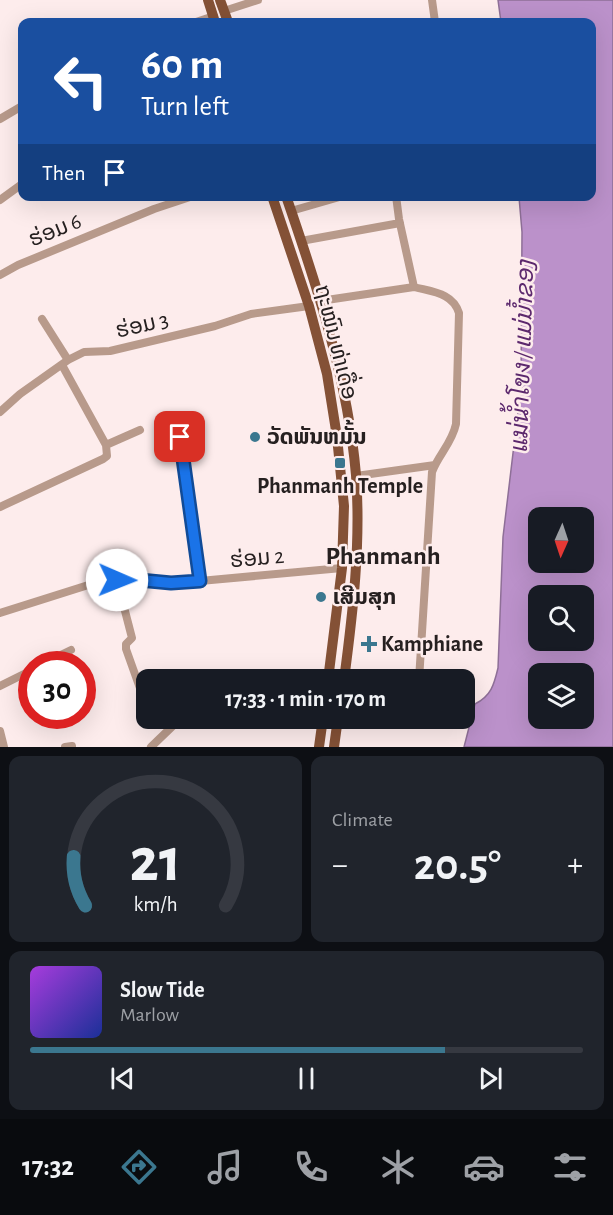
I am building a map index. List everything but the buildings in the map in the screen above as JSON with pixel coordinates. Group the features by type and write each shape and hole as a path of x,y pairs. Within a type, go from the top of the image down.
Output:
{"main road":[{"path":"208,0 213,18"},
{"name":"ຖະໝົນ ທ່າເດື່ອ","path":"274,201 309,306 327,374 337,437 344,506 342,568 329,669"},
{"name":"ຖະໝົນ ທ່າເດື່ອ","path":"288,201 339,368 356,476 356,565 353,613 345,669"},
{"path":"319,747 321,729"},
{"path":"334,747 336,729"}],"street":[{"path":"222,5 258,0"},
{"path":"432,0 434,18"},
{"path":"0,119 18,108"},
{"path":"0,200 18,187"},
{"name":"ຮ່ອມ 6","path":"0,275 18,265 154,208 177,201"},
{"path":"291,211 326,201"},
{"path":"397,201 414,287"},
{"path":"301,241 400,223"},
{"path":"320,301 414,287 453,300 459,313 456,424 452,441 432,472 420,669"},
{"name":"ຮ່ອມ 3","path":"0,412 20,394 65,362 84,352 110,351 215,326 251,314 309,306"},
{"path":"0,507 107,456 106,445 42,318"},
{"path":"106,445 140,430"},
{"path":"180,437 200,581"},
{"path":"356,476 435,465"},
{"name":"ຮ່ອມ 2","path":"0,613 100,581 129,579 171,583 342,568"},
{"path":"117,580 132,638 126,644 126,649 136,677"},
{"path":"0,686 18,677"},
{"path":"152,747 170,729"},
{"path":"0,731 4,747"}],"water":[{"name":"แม่น้ำโขง / ແມ່ນ້ຳຂອງ","path":"498,0 613,0 613,747 464,747 469,729 475,729 475,704 491,689 498,668 503,537 521,386 522,232 519,201 596,201 596,18 500,18"}],"place":[{"name":"ວັດພັນຫມັ້ນ","path":"255,437"},
{"name":"Phanmanh Temple","path":"340,463"},
{"name":"ເສີມສຸກ","path":"321,597"},
{"name":"Kamphiane","path":"369,644"}],"district":[{"name":"Phanmanh","path":"383,556"}],"route":[{"path":"117,580 171,583 200,581 180,437"}]}
